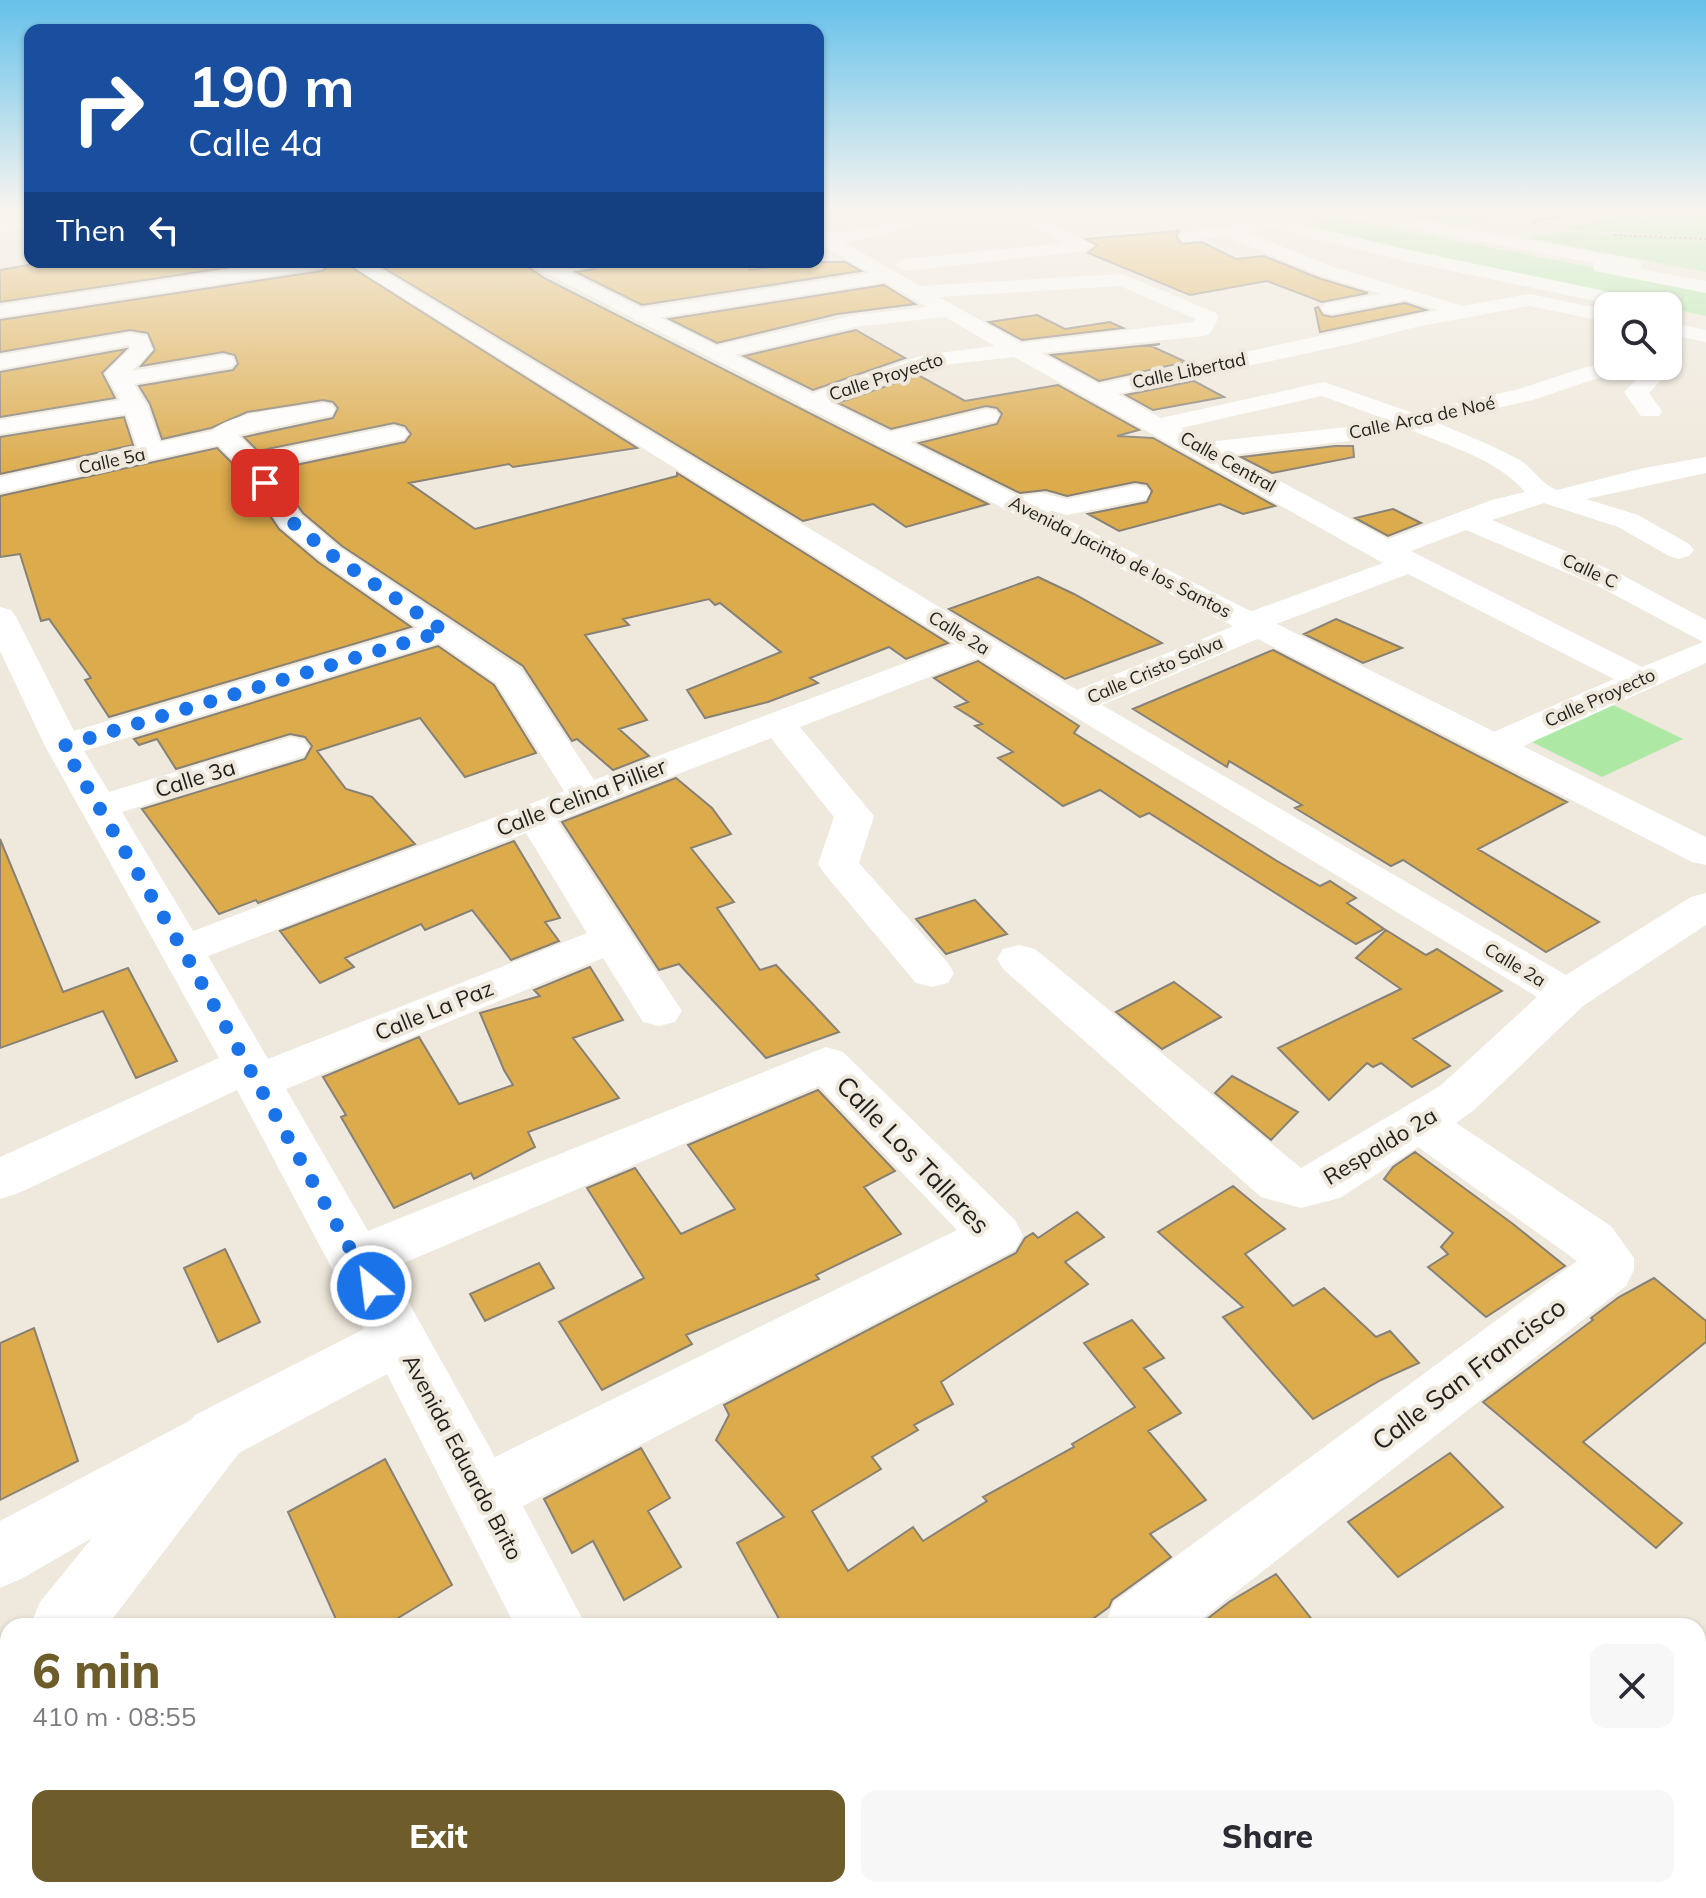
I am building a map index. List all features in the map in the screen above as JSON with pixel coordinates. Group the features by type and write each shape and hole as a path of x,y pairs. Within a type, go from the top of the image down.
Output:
{"street":[{"path":"14,300 24,307"},
{"path":"0,311 72,300"},
{"name":"Calle 2a","path":"416,300 1075,704 1567,995"},
{"name":"Avenida Jacinto de los Santos","path":"607,300 1706,853"},
{"path":"637,315 730,300"},
{"name":"Calle Central","path":"930,300 1521,623 1642,680"},
{"path":"1168,300 1209,317 1217,337 1260,356"},
{"path":"1331,308 1381,300"},
{"path":"1423,300 1461,311"},
{"name":"Calle Libertad","path":"1099,391 1461,311 1531,300 1594,313"},
{"path":"714,353 865,319 951,310"},
{"path":"1682,313 1706,318"},
{"path":"1121,320 1148,334"},
{"path":"1682,322 1706,327"},
{"path":"1682,331 1706,336"},
{"name":"Calle Proyecto","path":"810,402 928,360 1148,334 1217,337"},
{"path":"0,362 136,340 141,351 116,373 135,405 151,452"},
{"path":"120,380 224,362"},
{"name":"Calle Arca de Noé","path":"1206,450 1340,436 1525,395 1594,373"},
{"path":"1650,411 1636,392 1652,380"},
{"path":"1161,425 1319,388 1413,421 1514,467 1548,495 1628,521 1679,550"},
{"path":"0,427 135,405"},
{"name":"Calle 5a","path":"0,485 151,452 234,423 323,410"},
{"path":"886,440 987,416"},
{"path":"234,423 251,463 291,521 330,554 509,676 585,795"},
{"path":"251,463 395,434"},
{"name":"Calle Cristo Salva","path":"1075,704 1258,627 1263,618 1397,568 1395,547 1536,497 1706,465"},
{"path":"1014,504 1042,501 1067,507 1136,493"},
{"name":"Calle C","path":"1468,520 1585,568 1706,633"},
{"name":"Avenida Eduardo Brito","path":"0,617 63,746 183,950 356,1259 548,1618"},
{"path":"63,746 444,631"},
{"name":"Calle Celina Pillier","path":"183,950 980,646"},
{"name":"Calle Proyecto","path":"1495,745 1706,651"},
{"path":"777,722 854,816 838,864 932,973"},
{"name":"Calle 3a","path":"99,807 291,748"},
{"path":"534,815 659,1011"},
{"name":"Respaldo 2a","path":"1019,959 1280,1183 1301,1188 1321,1184 1457,1098 1567,995 1706,906"},
{"name":"Calle La Paz","path":"0,1179 252,1073 611,939"},
{"name":"Calle Los Talleres","path":"356,1259 826,1064 996,1235 484,1494"},
{"name":"Calle San Francisco","path":"1149,1618 1606,1270 1606,1258 1592,1241 1419,1123"},
{"path":"0,1556 217,1434 399,1339"},
{"path":"70,1618 217,1434"}],"green space":[{"path":"1682,300 1706,300 1706,316 1682,311"},
{"path":"1611,704 1683,739 1602,777 1528,740"}],"building":[{"path":"134,300 402,300 637,448 513,467 509,464 409,483 475,529 677,476 677,473 948,643 906,659 889,647 810,678 818,683 768,702 705,718 687,690 781,652 720,603 715,605 709,599 623,619 629,625 585,635 647,720 619,729 649,756 613,770 577,739 572,741 523,666 342,546 303,513 272,470 405,442 411,434 405,426 394,423 258,451 244,437 333,418 338,408 333,402 323,400 247,412 211,428 162,439 150,404 139,386 233,370 238,364 235,355 223,352 141,366 155,350 148,333 130,330 0,352 0,320"},
{"path":"436,300 586,300 988,504 906,527 873,504 803,521"},
{"path":"631,300 677,300 642,305"},
{"path":"792,300 908,300 915,304 837,314 717,343 669,319"},
{"path":"1405,303 1426,310 1320,332 1315,308 1318,307 1323,315 1332,317"},
{"path":"1037,315 1065,329 1110,322 1123,328 1022,340 989,322"},
{"path":"856,330 905,358 813,390 744,356"},
{"path":"1160,344 1151,346 1186,362 1099,381 1051,355"},
{"path":"126,349 102,373 115,398 0,417 0,372"},
{"path":"918,375 965,401 1058,385 1139,430 1117,436 1153,438 1275,506 1243,514 1220,504 1119,531 1088,514 1147,502 1152,491 1147,484 1135,482 1067,496 1046,490 1020,493 919,443 997,424 1002,414 997,408 986,406 891,429 838,403"},
{"path":"1194,381 1224,397 1153,410 1126,395"},
{"path":"124,417 133,445 0,474 0,437"},
{"path":"1353,446 1354,457 1272,473 1241,457"},
{"path":"217,448 239,470 279,529 318,562 411,627 109,717 85,680 91,678 49,619 41,621 20,554 0,557 0,496"},
{"path":"1393,509 1421,523 1388,536 1355,518"},
{"path":"1038,577 1162,643 1065,679 949,609"},
{"path":"1336,619 1402,648 1363,663 1304,634"},
{"path":"438,646 494,685 536,753 465,777 420,718 317,751 346,789 372,797 415,844 258,903 256,900 219,914 142,809 305,759 312,746 305,737 290,734 176,769 157,739 139,745 134,739"},
{"path":"1273,650 1567,802 1478,849 1599,922 1546,952 1403,860 1391,866 1295,808 1302,805 1229,761 1227,767 1133,709"},
{"path":"978,661 1079,726 1074,733 1277,861 1320,886 1330,881 1356,898 1347,903 1384,929 1356,944 1149,813 1140,817 1100,790 1063,806 998,758 1013,752 975,726 982,724 955,707 968,702 934,678"},
{"path":"676,778 712,808 731,834 691,848 734,902 717,908 760,970 776,965 839,1032 766,1058 679,964 659,970 562,822"},
{"path":"0,839 63,992 128,968 177,1061 136,1078 103,1011 0,1048"},
{"path":"514,841 560,918 545,922 559,941 511,960 472,910 425,930 421,924 345,958 354,967 320,983 280,931"},
{"path":"975,900 1007,934 946,954 916,919"},
{"path":"1386,930 1426,955 1437,949 1502,991 1413,1039 1450,1066 1412,1087 1381,1063 1373,1067 1367,1063 1329,1100 1278,1048 1401,989 1356,958"},
{"path":"590,967 623,1020 573,1038 619,1098 528,1132 535,1147 474,1179 471,1173 394,1208 341,1117 346,1115 323,1077 419,1037 459,1104 513,1085 480,1013 540,996 534,990"},
{"path":"1174,982 1221,1017 1162,1049 1116,1012"},
{"path":"1232,1076 1298,1112 1271,1140 1215,1093"},
{"path":"818,1090 895,1171 864,1187 901,1234 816,1275 819,1279 686,1335 692,1344 602,1390 559,1322 644,1278 587,1188 635,1168 681,1234 735,1209 688,1145"},
{"path":"1415,1152 1565,1266 1486,1317 1428,1267 1448,1254 1441,1247 1453,1233 1384,1179 1393,1167"},
{"path":"1233,1186 1285,1229 1245,1254 1293,1306 1324,1288 1376,1337 1390,1331 1419,1363 1381,1380 1313,1419 1223,1317 1243,1307 1158,1232"},
{"path":"1077,1212 1104,1237 1065,1262 1088,1284 941,1382 953,1404 914,1425 918,1430 872,1457 881,1469 812,1511 848,1571 913,1527 923,1541 987,1501 983,1497 1074,1447 1072,1444 1135,1407 1084,1343 1132,1320 1164,1358 1144,1368 1181,1413 1148,1431 1206,1500 1150,1534 1171,1557 1112,1600 1109,1607 1094,1618 779,1618 737,1543 784,1517 716,1440 729,1415 724,1405 1016,1253 1025,1238 1033,1233 1038,1238"},
{"path":"225,1249 260,1322 218,1342 184,1268"},
{"path":"539,1263 554,1288 485,1321 470,1294"},
{"path":"1654,1278 1706,1321 1706,1342 1583,1442 1682,1523 1656,1548 1483,1402 1619,1297"},
{"path":"34,1328 78,1461 0,1500 0,1343"},
{"path":"641,1448 670,1498 648,1511 681,1567 624,1600 593,1541 572,1553 544,1499"},
{"path":"1450,1453 1503,1507 1398,1577 1348,1522"},
{"path":"385,1459 452,1585 398,1618 335,1618 288,1512"},
{"path":"1276,1574 1311,1618 1208,1618"}],"route":[{"path":"265,483 291,521 330,554 444,631 63,746 183,950 371,1286"}]}
